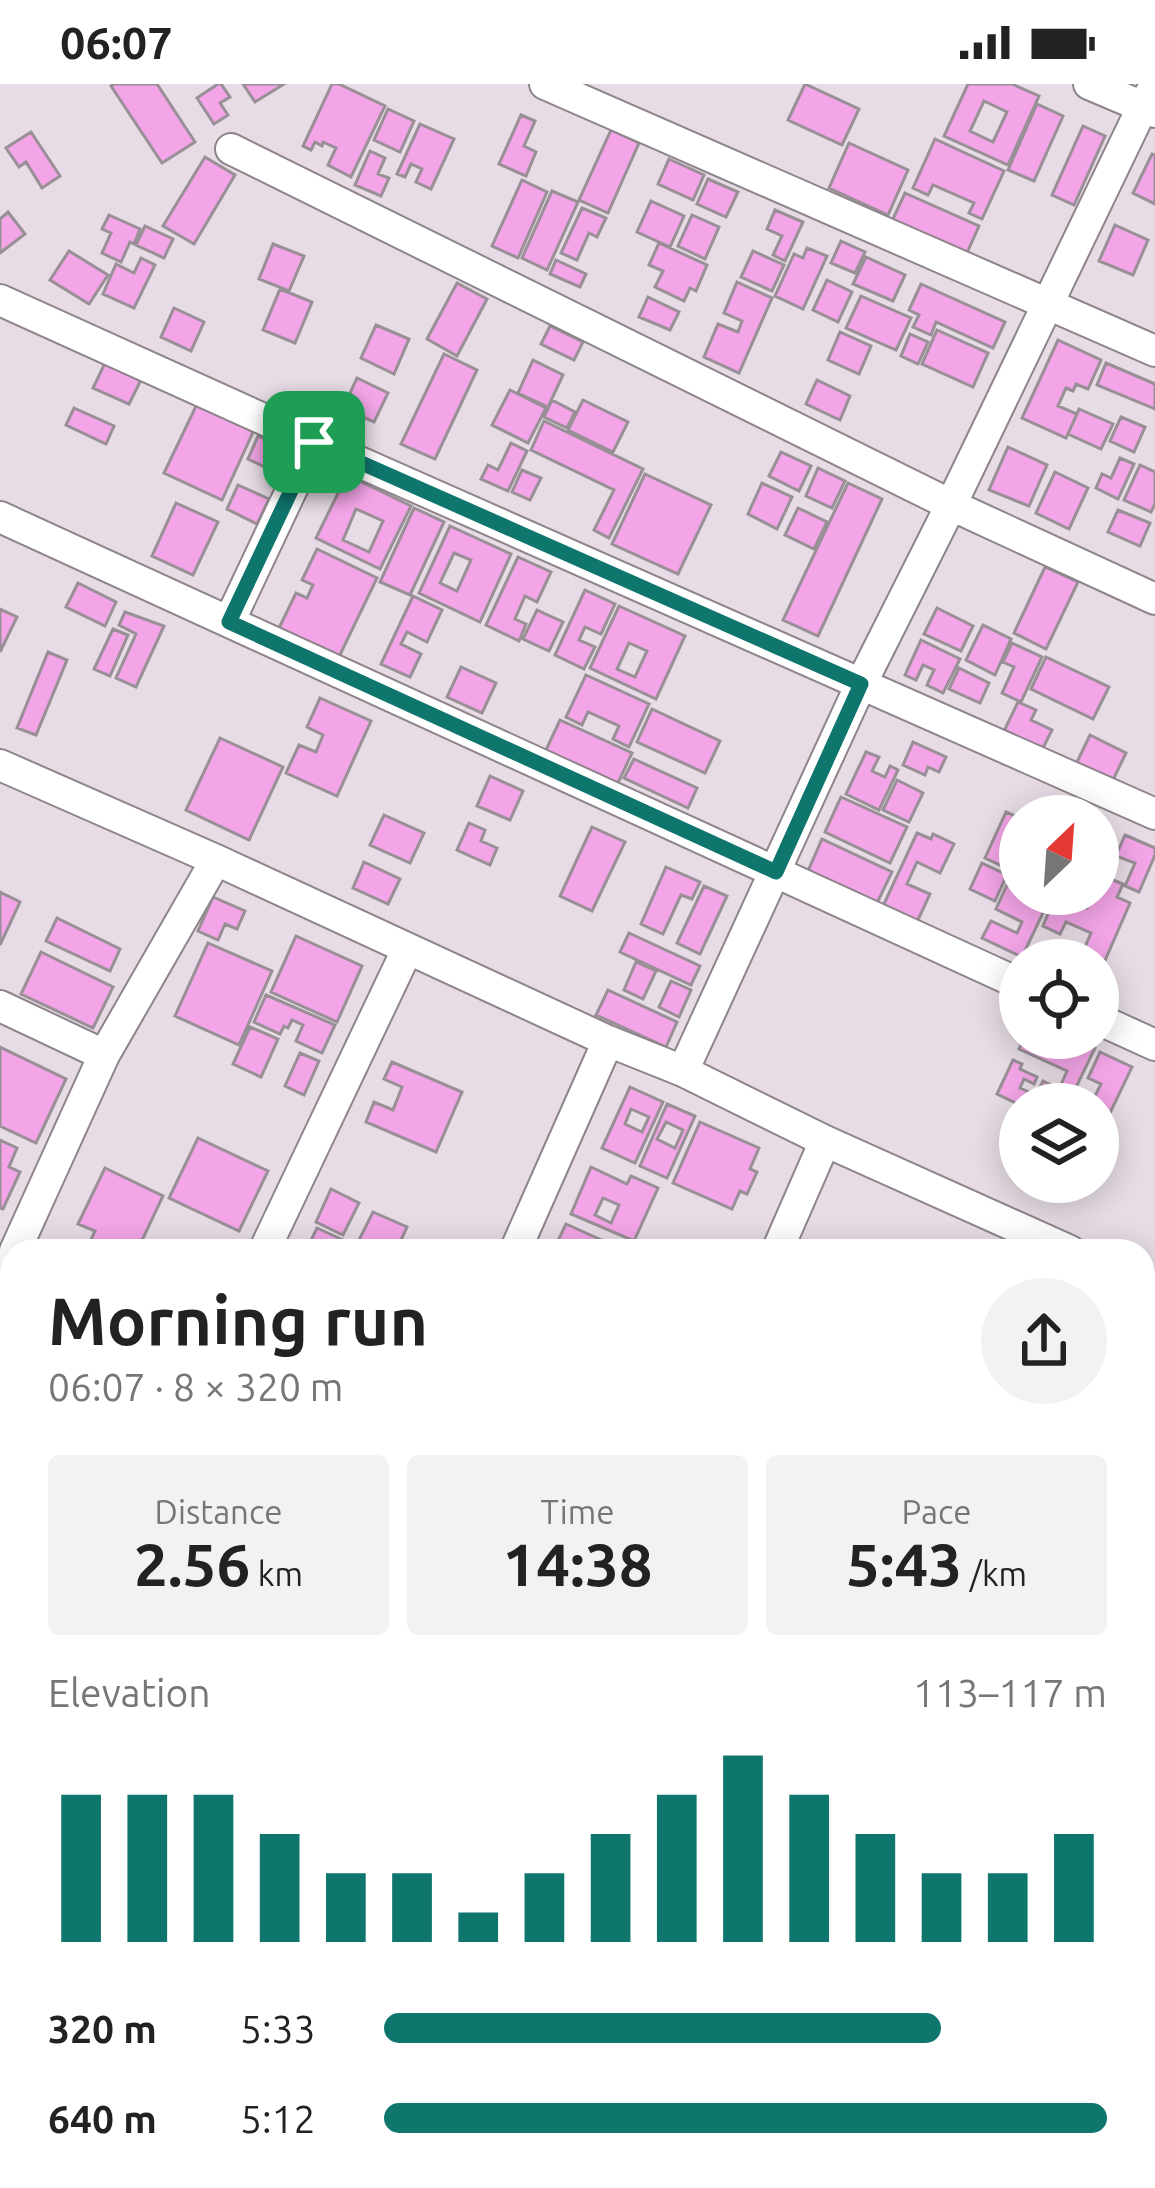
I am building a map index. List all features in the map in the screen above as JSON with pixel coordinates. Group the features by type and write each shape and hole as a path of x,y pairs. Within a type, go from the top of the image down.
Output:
{"street":[{"path":"545,84 1155,351"},
{"path":"683,1071 861,684 952,505 1046,303 1151,102 1089,84"},
{"path":"231,149 952,505 1155,599"},
{"path":"0,300 1155,814"},
{"path":"229,622 314,442"},
{"path":"0,517 999,974"},
{"path":"0,765 683,1071 1043,1239"},
{"path":"21,1239 104,1055 216,860"},
{"path":"270,1239 407,950"},
{"path":"0,1006 104,1055"},
{"path":"1119,1029 1155,1045"},
{"path":"519,1239 608,1040"},
{"path":"782,1239 825,1141"}],"building":[{"path":"157,84 195,142 162,163 111,86"},
{"path":"218,84 230,97 220,103 228,115 214,124 197,98"},
{"path":"243,84 284,84 255,102"},
{"path":"332,84 385,106 351,177 328,165 336,148 323,142 322,146 315,142 311,150 303,146"},
{"path":"805,84 859,109 842,145 788,120"},
{"path":"968,84 1012,84 1039,96 1008,165 944,136","holes":["984,101 1007,112 993,142 970,131"]},
{"path":"1037,104 1063,116 1034,181 1008,170"},
{"path":"388,109 414,121 400,152 374,140"},
{"path":"521,115 535,121 524,146 536,152 526,176 499,164"},
{"path":"420,124 454,139 431,189 416,182 422,169 411,164 405,177 397,174"},
{"path":"1083,126 1105,136 1074,205 1052,195"},
{"path":"611,130 639,143 608,213 579,200"},
{"path":"31,132 60,176 42,188 26,162 19,167 6,148"},
{"path":"935,139 1004,171 982,219 969,213 974,203 933,185 928,195 913,188"},
{"path":"849,143 908,170 888,215 829,188"},
{"path":"370,151 385,158 378,174 389,178 381,196 355,185"},
{"path":"1155,155 1155,204 1133,193"},
{"path":"205,157 235,175 194,244 163,226"},
{"path":"669,159 704,175 693,200 658,184"},
{"path":"708,179 738,192 726,217 697,204"},
{"path":"522,180 547,192 518,258 492,246"},
{"path":"552,191 578,202 547,270 522,258"},
{"path":"905,193 979,226 966,255 892,221"},
{"path":"651,201 684,216 670,247 637,232"},
{"path":"582,208 606,218 597,237 589,233 577,260 561,253"},
{"path":"775,210 803,222 785,261 773,255 782,236 767,229"},
{"path":"8,212 25,234 0,253 0,219"},
{"path":"109,215 140,229 121,262 102,253 111,233 102,229"},
{"path":"692,215 719,227 705,259 678,246"},
{"path":"1115,225 1148,240 1133,275 1099,261"},
{"path":"145,226 173,239 164,258 136,245"},
{"path":"841,241 865,252 855,273 831,263"},
{"path":"659,243 707,265 696,291 690,288 684,301 655,287 663,271 649,265"},
{"path":"273,244 304,256 289,291 259,279"},
{"path":"807,248 827,256 803,309 775,296 794,254 803,258"},
{"path":"69,251 108,275 89,304 50,280"},
{"path":"753,251 784,265 772,291 741,277"},
{"path":"866,257 905,275 893,301 853,284"},
{"path":"141,258 155,265 134,308 103,294 116,264 134,273"},
{"path":"556,260 586,274 580,287 550,274"},
{"path":"827,280 852,292 838,322 813,310"},
{"path":"737,282 772,298 739,373 704,357 718,324 738,332 742,321 724,313"},
{"path":"457,283 487,299 457,356 427,339"},
{"path":"921,284 1005,322 993,348 936,322 931,335 913,327 919,315 909,310"},
{"path":"280,289 312,302 295,343 263,330"},
{"path":"861,296 911,318 896,350 846,328"},
{"path":"648,297 679,312 670,330 639,317"},
{"path":"174,308 204,322 191,351 161,337"},
{"path":"376,325 409,339 394,374 361,358"},
{"path":"550,326 583,342 574,360 541,344"},
{"path":"937,330 988,353 973,387 922,364"},
{"path":"840,332 871,346 859,374 828,360"},
{"path":"910,334 928,342 918,364 901,356"},
{"path":"1058,340 1101,360 1088,389 1076,384 1073,391 1066,388 1058,406 1077,414 1066,438 1022,418"},
{"path":"444,354 477,370 435,459 401,444"},
{"path":"533,360 563,375 548,407 518,393"},
{"path":"106,361 142,378 129,404 93,388"},
{"path":"1106,363 1155,384 1155,409 1097,385"},
{"path":"357,378 388,393 374,422 343,408"},
{"path":"817,380 850,396 840,420 806,404"},
{"path":"510,390 546,408 528,443 492,425"},
{"path":"552,400 575,412 567,428 544,417"},
{"path":"583,400 628,422 613,452 568,430"},
{"path":"197,404 254,430 222,500 164,473"},
{"path":"74,408 114,426 106,444 66,425"},
{"path":"1079,409 1113,424 1101,449 1068,434"},
{"path":"1121,417 1145,427 1134,452 1110,441"},
{"path":"544,421 643,469 609,538 594,530 614,490 531,450"},
{"path":"258,436 294,453 284,476 248,459"},
{"path":"511,443 527,451 508,491 481,479 488,465 498,470"},
{"path":"1008,447 1047,465 1029,506 989,490"},
{"path":"781,452 811,466 799,491 769,476"},
{"path":"1120,458 1134,464 1118,499 1096,488 1102,474 1111,478"},
{"path":"1140,465 1155,472 1151,512 1124,500"},
{"path":"818,468 845,481 832,508 806,496"},
{"path":"522,470 541,478 530,500 512,492"},
{"path":"1055,472 1088,488 1069,529 1036,513"},
{"path":"645,474 711,505 678,574 612,544"},
{"path":"347,475 411,506 380,569 316,538","holes":["356,509 383,521 369,552 343,540"]},
{"path":"762,483 792,497 777,529 748,514"},
{"path":"848,483 882,499 818,636 783,620"},
{"path":"238,485 269,499 257,524 227,509"},
{"path":"176,503 218,522 193,575 152,556"},
{"path":"414,508 444,522 410,595 380,582"},
{"path":"798,508 827,522 814,549 785,535"},
{"path":"1118,510 1150,523 1140,546 1108,532"},
{"path":"450,526 511,554 480,622 419,593","holes":["454,553 471,560 457,591 440,583"]},
{"path":"317,549 377,578 337,661 277,632 296,593 307,598 313,585 302,580"},
{"path":"518,557 551,572 537,602 525,596 515,619 526,624 519,641 486,625"},
{"path":"1045,567 1078,582 1046,649 1014,633"},
{"path":"78,583 116,602 105,626 66,607"},
{"path":"585,590 615,604 601,634 585,627 579,640 595,647 584,669 555,655"},
{"path":"413,596 442,610 427,642 407,632 401,644 421,654 410,677 381,664"},
{"path":"619,606 685,636 656,699 590,668","holes":["629,643 647,651 635,677 617,669"]},
{"path":"937,608 973,626 961,651 924,634"},
{"path":"0,609 17,617 0,652"},
{"path":"537,610 563,622 549,651 523,639"},
{"path":"125,612 164,626 136,687 116,678 136,634 119,625"},
{"path":"983,625 1011,639 995,675 966,660"},
{"path":"113,629 128,635 110,676 94,669"},
{"path":"921,640 960,659 943,693 927,685 934,670 923,665 916,680 905,675"},
{"path":"1012,643 1042,657 1021,702 1002,693 1014,667 1003,662"},
{"path":"48,652 67,660 36,735 17,728"},
{"path":"1046,657 1109,687 1093,719 1031,689"},
{"path":"461,667 496,683 482,713 447,697"},
{"path":"959,668 989,683 980,703 949,689"},
{"path":"586,675 649,704 629,747 613,739 619,726 588,712 582,725 566,717"},
{"path":"320,698 371,721 337,796 286,773 299,745 316,752 323,735 307,727"},
{"path":"1018,702 1036,710 1031,720 1052,730 1042,750 1004,731"},
{"path":"652,709 720,741 705,773 637,742"},
{"path":"560,720 632,753 617,785 545,752"},
{"path":"1090,735 1126,753 1112,782 1076,764"},
{"path":"220,738 283,767 249,840 186,810"},
{"path":"913,742 946,757 939,772 928,767 925,775 903,765"},
{"path":"866,752 879,757 872,771 885,777 890,766 898,770 879,810 846,794"},
{"path":"634,759 697,788 688,808 624,778"},
{"path":"490,776 523,791 510,820 477,806"},
{"path":"897,780 923,793 909,822 883,810"},
{"path":"841,797 907,827 890,863 825,832"},
{"path":"384,815 424,833 410,863 370,845"},
{"path":"469,823 485,830 481,841 497,848 490,865 457,850"},
{"path":"592,827 625,842 592,911 560,896"},
{"path":"999,827 999,865 985,858"},
{"path":"917,833 931,839 933,834 954,844 940,873 917,862 907,884 930,894 917,922 883,906"},
{"path":"1125,835 1155,848 1139,892 1125,886 1135,863 1119,857"},
{"path":"822,839 892,872 877,903 808,871"},
{"path":"364,862 400,879 388,904 353,888"},
{"path":"982,863 999,871 995,901 970,889"},
{"path":"666,867 700,882 692,899 681,895 663,934 641,924"},
{"path":"704,886 727,896 700,954 677,943"},
{"path":"0,892 20,902 0,945"},
{"path":"213,897 245,911 237,929 225,924 218,940 198,931"},
{"path":"1119,898 1130,903 1114,939 1088,939 1091,933 1066,922 1060,934 1043,926 1047,915 1119,915"},
{"path":"1008,915 1042,915 1031,939 999,939 999,946 982,938 991,921 1017,933 1022,922"},
{"path":"57,918 120,949 110,971 46,941"},
{"path":"629,933 700,966 691,985 620,952"},
{"path":"296,936 362,966 337,1022 271,992"},
{"path":"208,943 272,971 239,1045 175,1016"},
{"path":"41,952 113,987 93,1028 21,994"},
{"path":"636,962 656,971 643,999 624,990"},
{"path":"671,981 691,990 679,1017 659,1007"},
{"path":"608,990 677,1022 666,1047 596,1015"},
{"path":"266,995 335,1025 322,1053 296,1041 303,1025 292,1020 280,1034 254,1022"},
{"path":"250,1027 278,1039 261,1077 233,1064"},
{"path":"0,1047 66,1079 36,1143 0,1126"},
{"path":"300,1053 319,1061 304,1095 285,1086"},
{"path":"1041,1059 1090,1059 1078,1083 1062,1083 1067,1071"},
{"path":"1097,1059 1115,1059 1132,1067 1119,1094 1119,1083 1088,1078"},
{"path":"1013,1060 1037,1077 1034,1083 1024,1079 1022,1083 1002,1083"},
{"path":"392,1062 462,1092 436,1152 366,1122 374,1102 393,1110 402,1087 384,1079"},
{"path":"630,1087 663,1102 635,1163 602,1148","holes":["631,1109 649,1117 642,1132 625,1124"]},
{"path":"667,1104 695,1116 667,1178 640,1166","holes":["666,1122 683,1130 675,1148 657,1139"]},
{"path":"700,1122 759,1148 750,1169 757,1172 747,1194 740,1191 732,1209 673,1183"},
{"path":"198,1138 268,1171 239,1231 169,1198"},
{"path":"0,1140 17,1148 9,1167 20,1172 3,1209 0,1208"},
{"path":"591,1167 627,1184 631,1176 658,1188 635,1239 571,1214","holes":["603,1198 619,1205 611,1223 595,1215"]},
{"path":"105,1168 163,1196 143,1239 91,1239 95,1231 78,1224"},
{"path":"331,1189 359,1203 343,1235 316,1222"},
{"path":"373,1212 407,1227 402,1239 360,1239"},
{"path":"566,1224 599,1239 559,1239"},
{"path":"317,1228 341,1239 312,1239"}],"route":[{"path":"314,442 861,684 776,872 229,622 314,442"}]}
